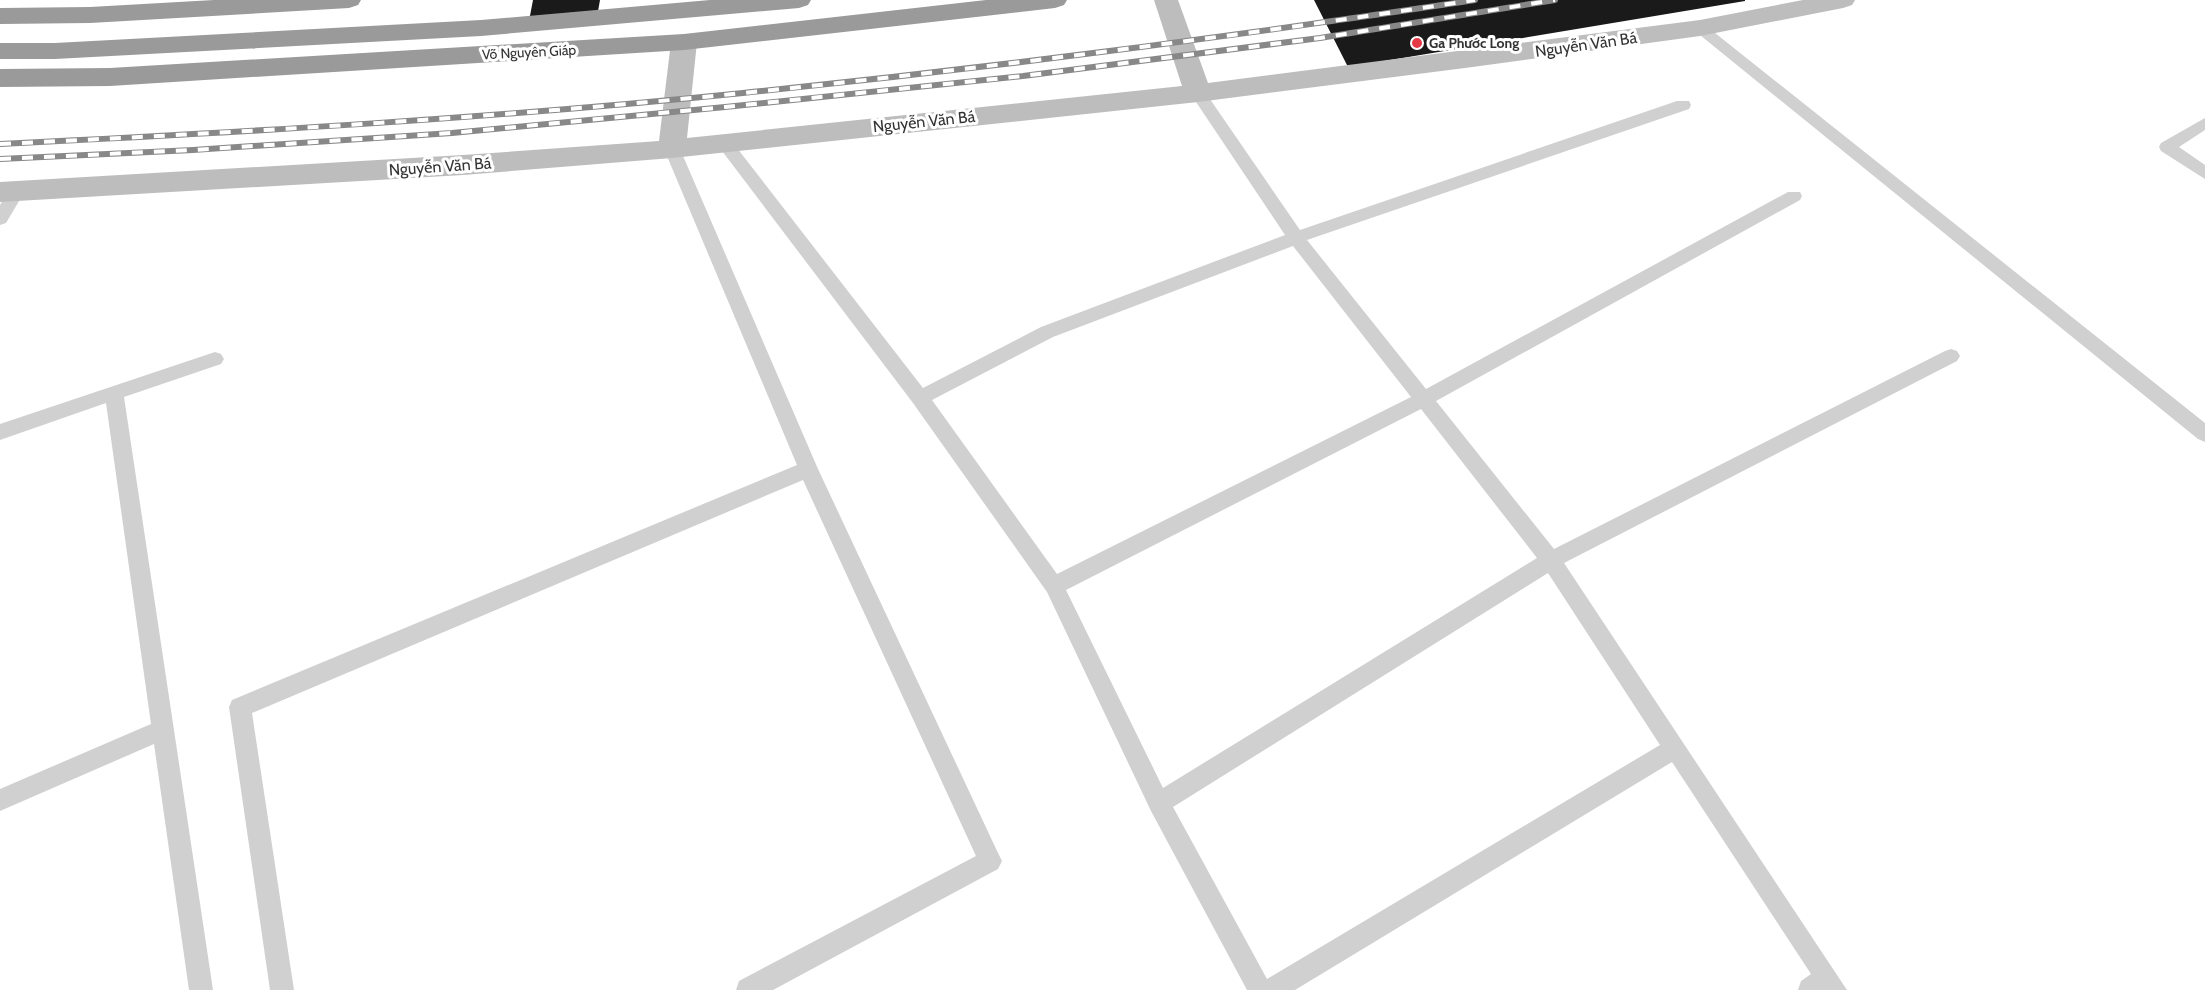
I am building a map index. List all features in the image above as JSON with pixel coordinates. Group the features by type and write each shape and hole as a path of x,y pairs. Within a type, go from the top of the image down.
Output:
{"highway":[{"path":"0,16 90,15 348,0"},
{"name":"Võ Nguyên Giáp","path":"0,51 55,51 481,28 799,0"},
{"path":"918,17 951,0"},
{"name":"Võ Nguyên Giáp","path":"0,78 110,77 684,42 1055,0"}],"main road":[{"path":"1166,0 1198,93"},
{"name":"Nguyễn Văn Bá","path":"8,192 463,165 672,149 1198,93 1465,60 1700,28 1843,0"},
{"path":"672,149 684,42"}],"lane":[{"path":"1700,28 2205,434"},
{"path":"1198,93 1296,238 1551,560 1674,748 1824,986"},
{"path":"920,398 1047,332 1296,238 1683,105"},
{"path":"2205,123 2167,147 2205,173"},
{"path":"724,143 920,398 1054,586 1159,803 1260,990"},
{"path":"672,149 808,469 990,861 748,990"},
{"path":"0,219 8,192"},
{"path":"1054,586 1424,399 1794,196"},
{"path":"1159,803 1551,560 1951,356"},
{"path":"0,432 215,359"},
{"path":"114,393 201,990"},
{"path":"282,990 240,706 808,469"},
{"path":"0,800 163,730"},
{"path":"1272,990 1674,748"}],"building":[{"path":"533,0 600,0 597,17 529,21"},
{"name":"Ga Phước Long","path":"1314,0 1745,0 1745,1 1348,67"}],"railway":[{"path":"0,144 372,123 558,110 743,93 1110,51 1475,0"},
{"path":"0,159 193,150 452,133 725,107 1023,76 1320,38 1555,0"}],"place":[{"name":"Ga Phước Long","path":"1417,43"}]}
